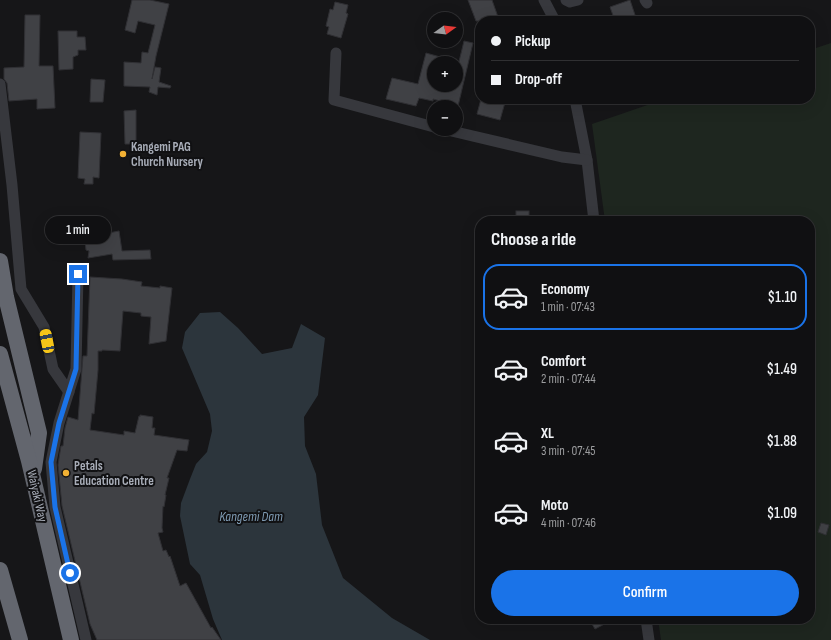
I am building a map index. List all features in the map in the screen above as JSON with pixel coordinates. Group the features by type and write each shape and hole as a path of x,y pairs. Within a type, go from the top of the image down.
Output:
{"highway":[{"path":"0,261 6,297 39,432 32,478"},
{"name":"Waiyaki Way","path":"0,354 71,640"},
{"path":"0,570 20,640"}],"street":[{"path":"544,0 552,16"},
{"path":"566,0 570,2 578,0"},
{"path":"336,53 334,100 427,124"},
{"path":"0,84 12,185 21,289 44,327 52,368 70,392"},
{"path":"577,104 587,160 593,216"},
{"path":"463,134 562,157 587,160"},
{"path":"78,274 76,369 59,423 51,462 55,507 86,640"},
{"path":"647,624 649,640"}],"shaded area":[{"path":"831,43 831,640 661,640 659,624 815,624 815,216 604,216 592,124 650,104 815,104 815,48"}],"water":[{"name":"Kangemi Dam","path":"220,312 238,328 262,354 292,348 301,324 325,338 318,395 304,417 305,446 316,474 322,525 343,578 392,618 430,640 222,640 213,619 200,575 190,564 180,516 181,503 190,479 196,464 207,452 212,431 210,414 182,348 185,332 200,313"}],"building":[{"path":"132,0 150,0 169,4 152,79 155,67 161,68 159,82 171,86 170,88 158,87 157,95 149,92 150,87 124,86 124,62 141,63 142,52 148,53 155,25 138,21 135,33 125,30"},
{"path":"468,0 492,0 498,16 475,16 475,18"},
{"path":"630,0 635,16 613,16 610,7"},
{"path":"335,2 348,5 346,13 348,14 341,38 327,34 329,27 326,26 330,9 333,10"},
{"path":"25,15 40,15 39,66 53,66 55,108 37,109 37,99 9,101 7,83 4,79 4,68 24,67"},
{"path":"58,31 77,31 77,37 85,37 86,50 78,50 78,55 73,57 73,69 59,70"},
{"path":"464,41 473,43 463,85 463,56 460,56"},
{"path":"426,53 437,56 427,56 427,92 461,92 459,100 428,100 419,98 416,106 386,99 392,78 418,84"},
{"path":"91,79 105,80 103,102 90,102"},
{"path":"480,104 505,104 500,120 477,114"},
{"path":"136,110 136,144 125,144 124,111"},
{"path":"80,132 101,133 99,178 93,177 93,184 84,184 85,179 78,178"},
{"path":"516,211 529,211 529,216 516,216"},
{"path":"119,231 122,251 150,250 151,259 113,260 112,254 88,258 89,251 86,250 85,241 88,242 88,235 96,232 98,235"},
{"path":"90,277 122,279 142,282 141,286 160,288 160,286 172,288 166,341 149,344 151,317 141,316 141,313 123,311 120,351 98,351 98,370 94,414 92,413 90,430 124,435 124,431 135,433 140,415 153,417 152,428 155,428 154,435 189,440 187,451 177,450 167,478 169,478 164,507 163,506 163,532 158,533 163,551 166,550 169,557 170,556 180,586 186,583 211,628 212,627 221,640 97,640 90,624 62,506 58,465 68,417 78,420 83,356 87,356"},
{"path":"821,523 829,525 826,535 818,532"},
{"path":"592,624 604,624 595,629"}],"place":[{"name":"Kangemi PAG Church Nursery","path":"123,154"},
{"name":"Petals Education Centre","path":"66,473"}],"route":[{"path":"70,573 55,507 51,462 59,423 76,369 78,274"}]}
